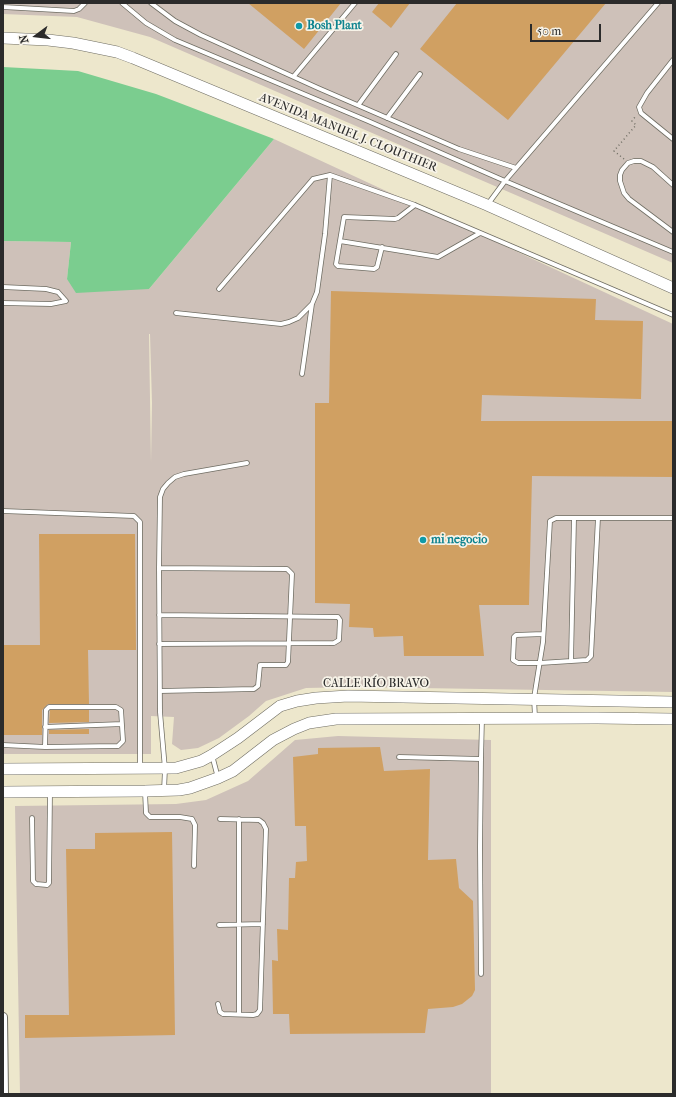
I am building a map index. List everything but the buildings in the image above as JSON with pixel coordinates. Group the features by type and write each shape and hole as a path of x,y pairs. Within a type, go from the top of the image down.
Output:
{"street":[{"name":"AVENIDA MANUEL J. CLOUTHIER","path":"3,38 40,39 67,42 94,46 122,54 487,205 673,288"},
{"name":"CALLE RÍO BRAVO","path":"3,770 165,769 189,765 212,755 238,738 280,706 298,700 316,698 348,696 534,698 673,702"},
{"path":"597,718 598,701"},
{"path":"3,792 164,791 190,788 233,771 274,740 294,729 309,723 336,719 673,719"},
{"path":"3,1017 4,1094"}],"lane":[{"path":"3,7 32,8 55,11 77,10 85,3"},
{"path":"122,3 146,22 175,40 673,252"},
{"path":"150,3 175,21 201,35 318,88 359,104 387,118 459,149 516,168"},
{"path":"294,76 355,3"},
{"path":"487,205 516,168 658,3"},
{"path":"359,104 396,54"},
{"path":"673,60 647,93 639,107 640,112 673,139"},
{"path":"387,118 420,74"},
{"path":"673,185 653,167 641,161 628,163 620,175 620,181 624,193 629,199 673,232"},
{"path":"302,374 312,304 317,292 325,234 330,175"},
{"path":"220,289 313,179 330,175 415,205 673,315"},
{"path":"382,247 377,267 374,269 338,266 336,264 344,217 395,219 415,205"},
{"path":"340,241 438,257 480,233"},
{"path":"3,288 46,289 58,292 66,301 51,304 3,303"},
{"path":"176,313 281,324 298,318 312,304"},
{"path":"164,791 165,769 160,712 159,644 160,497 168,483 175,477 184,474 247,463"},
{"path":"3,511 134,516 140,522 140,769"},
{"path":"535,718 534,698 543,634 549,524 551,520 556,518 673,518"},
{"path":"571,660 574,518"},
{"path":"543,634 516,635 514,637 513,660 518,663 540,663 587,660 591,656 598,518"},
{"path":"159,568 287,569 292,574 287,664 284,666 260,666 258,686 254,689 160,691"},
{"path":"159,615 338,617 340,620 339,640 336,643 159,644"},
{"path":"3,746 45,748 118,746 123,742 121,710 117,707 50,706 46,710 45,748"},
{"path":"481,974 480,848 482,718"},
{"path":"45,727 122,724"},
{"path":"212,755 218,778"},
{"path":"399,757 481,759"},
{"path":"32,818 33,881 36,884 46,885 49,883 50,791"},
{"path":"145,791 146,813 150,817 180,817 192,819 194,825 194,866"},
{"path":"239,1014 240,819"},
{"path":"218,1004 220,1012 223,1014 255,1014 260,1010 266,829 263,823 259,820 220,820"},
{"path":"218,925 263,924"}],"path":[{"path":"628,163 614,151 636,125 632,121 640,112"}],"shaded area":[{"path":"3,3 673,3 673,263 150,37 77,17 3,14"},
{"path":"274,139 673,324 673,692 355,687 306,688 266,701 249,716 219,738 198,748 181,750 172,744 174,717 151,716 151,754 3,754 3,241 71,242 67,279 149,289","holes":["149,334 150,334 152,403 151,463"]},
{"path":"338,736 491,740 491,1094 20,1094 15,806 176,804 206,800 248,781 295,740"}],"green space":[{"path":"3,67 78,71 156,94 274,139 149,289 76,293 67,279 71,242 3,241"}],"place":[{"name":"Bosh Plant","path":"299,26"},
{"name":"mi negocio","path":"423,540"}]}
